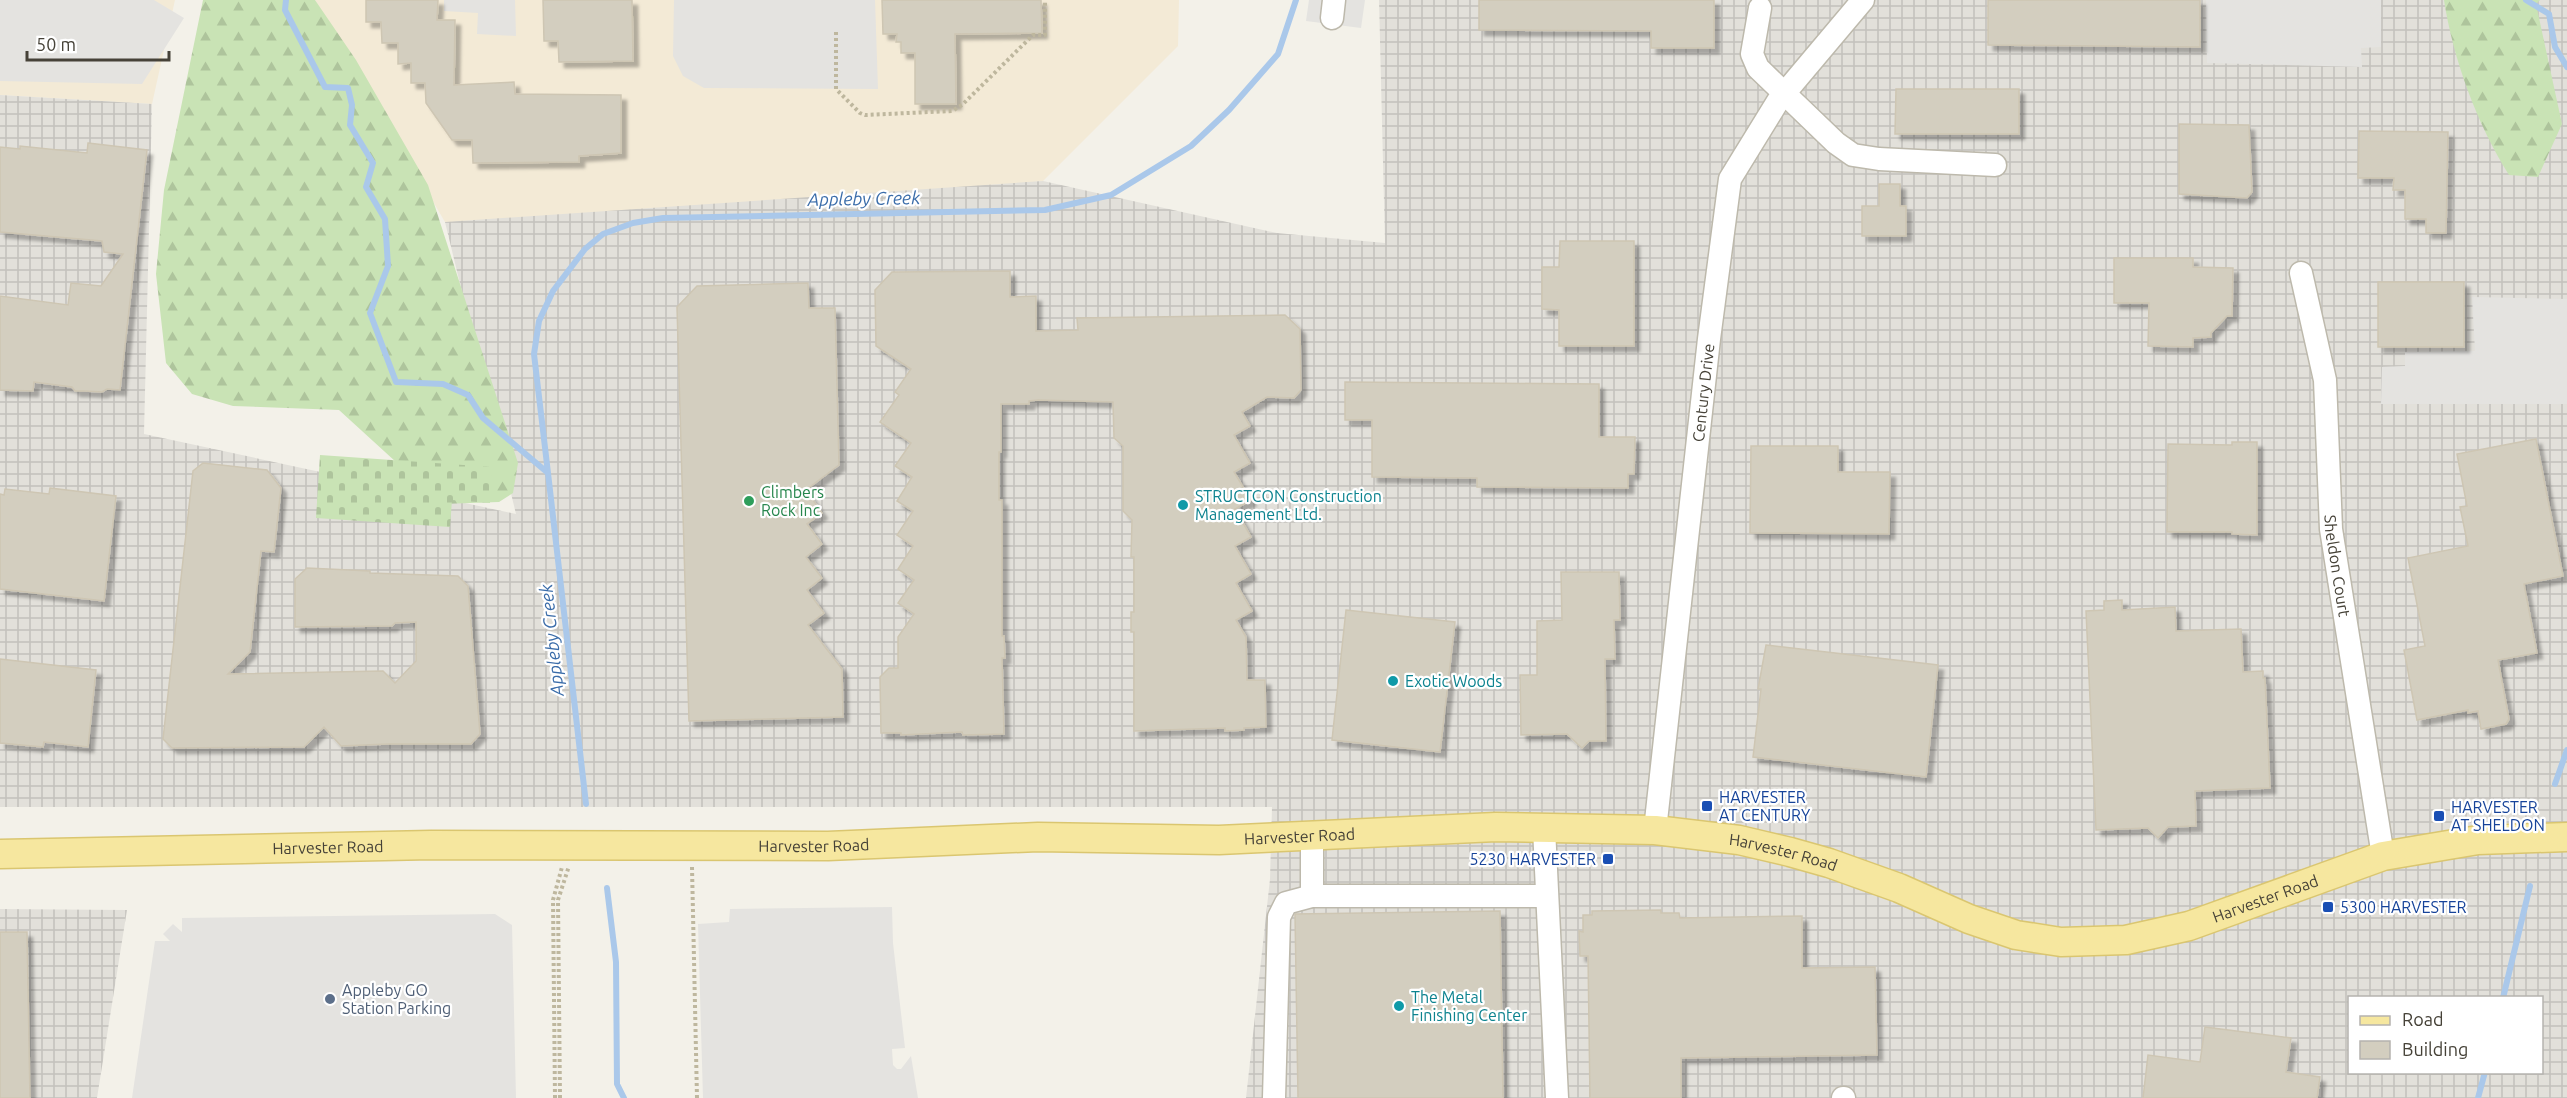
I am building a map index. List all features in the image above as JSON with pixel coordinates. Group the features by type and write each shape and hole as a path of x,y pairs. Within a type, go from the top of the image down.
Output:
{"main road":[{"name":"Harvester Road","path":"0,854 431,845 828,846 1038,837 1219,840 1496,827 1655,830 1739,840 1790,852 1899,888 1969,919 2016,935 2061,942 2126,940 2189,926 2383,856 2478,840 2567,837"}],"street":[{"name":"Century Drive","path":"1655,830 1709,339 1730,179 1784,94 1863,0"},
{"path":"1760,8 1752,54 1758,68 1836,143 1853,155 1879,159 1995,165"},
{"name":"Sheldon Court","path":"2301,273 2325,380 2331,529 2383,856"},
{"path":"1544,828 1557,1098"},
{"path":"1312,836 1312,896"},
{"path":"1274,1098 1279,917 1286,903 1312,896 1546,896"}],"path":[{"path":"836,32 836,89 860,113 865,115 952,111 962,105 1034,35 1045,35 1045,0"},
{"path":"923,104 924,113"},
{"path":"555,1098 553,900 568,846"},
{"path":"560,1098 558,900 568,874 568,846"},
{"path":"683,846 693,874 694,1074 697,1098"}],"shaded area":[{"path":"0,0 175,0 152,104 0,95"},
{"path":"0,0 154,0 184,18 142,84 0,81"},
{"path":"315,0 1179,0 1178,46 1043,181 698,220 445,222"},
{"path":"444,0 515,0 516,36 477,34 478,13 444,11"},
{"path":"674,0 875,0 878,89 704,88 683,76 673,56"},
{"path":"1309,0 1365,0 1361,28 1306,21"},
{"path":"1379,0 2567,0 2567,1098 1246,1098 1270,879 1272,807 0,807 0,95 152,104 144,434 516,514 445,222 1043,181 1277,233 1385,243"},
{"path":"2206,0 2381,0 2381,47 2361,48 2362,67 2207,63"},
{"path":"2472,297 2567,299 2567,404 2381,404 2382,367 2405,366 2405,352 2475,351"},
{"path":"892,907 893,943 905,1048 892,1049 893,1065 901,1069 911,1056 918,1098 703,1098 698,924 729,922 730,909"},
{"path":"0,909 127,910 97,1098 0,1098"},
{"name":"Appleby GO Station Parking","path":"495,914 512,925 516,1098 132,1098 155,941 170,941 163,934 173,924 182,932 182,918"}],"green space":[{"path":"203,0 315,0 356,60 428,185 518,463 513,493 499,502 442,504 339,410 233,406 192,394 166,363 156,274 164,190"},
{"path":"2444,0 2540,0 2536,4 2562,124 2538,177 2509,175 2497,155 2477,113 2460,68"},
{"path":"320,455 492,467 490,503 452,500 450,527 316,518"}],"building":[{"path":"366,0 438,0 437,20 455,20 454,85 514,82 515,94 621,95 621,153 579,156 579,162 473,163 472,140 452,140 426,103 425,83 411,83 411,63 398,64 398,43 382,43 381,22 366,22"},
{"path":"543,0 632,0 633,61 559,62 558,41 544,41"},
{"path":"882,0 1041,0 1042,33 955,34 956,104 915,104 915,53 901,53 901,42 896,42 897,34 883,34"},
{"path":"1479,0 1714,0 1714,48 1651,48 1651,31 1479,30"},
{"path":"1988,0 2200,0 2200,47 1988,45"},
{"path":"1896,89 2019,89 2019,134 1895,134"},
{"path":"2179,124 2249,125 2252,192 2247,198 2179,194"},
{"path":"2359,131 2448,132 2446,233 2426,233 2426,219 2405,219 2405,190 2393,190 2394,178 2358,178"},
{"path":"88,143 147,150 120,390 75,391 72,387 34,382 33,391 0,390 0,296 68,305 71,283 101,286 123,254 104,252 102,241 0,232 0,147 20,149 20,146 87,153"},
{"path":"1879,184 1900,184 1900,206 1906,206 1906,236 1862,236 1862,206 1879,206"},
{"path":"1560,241 1634,241 1634,346 1559,346 1559,310 1542,309 1542,267 1559,267"},
{"path":"2114,258 2193,258 2193,267 2233,268 2232,316 2227,316 2211,333 2211,337 2193,338 2193,347 2148,346 2149,303 2114,303"},
{"name":"STRUCTCON Construction Management Ltd.","path":"1010,271 1010,297 1036,296 1036,331 1078,330 1077,318 1285,315 1300,329 1301,390 1294,398 1267,397 1242,412 1250,426 1234,435 1250,463 1234,472 1251,500 1235,509 1251,537 1235,546 1251,574 1236,583 1252,611 1236,620 1246,637 1247,680 1265,680 1266,727 1225,731 1225,728 1134,731 1134,632 1131,632 1131,612 1134,612 1134,557 1131,557 1132,520 1123,511 1123,446 1114,438 1113,402 1038,400 1029,401 1029,404 1001,404 999,500 1002,500 1004,734 963,735 962,732 901,735 901,733 881,733 880,677 889,668 898,668 898,637 914,614 898,603 914,580 898,569 913,546 897,535 913,511 897,501 912,477 895,466 911,443 880,422 899,395 895,392 911,369 876,346 875,290 892,272"},
{"path":"2378,282 2464,282 2464,347 2378,347"},
{"name":"Climbers Rock Inc","path":"808,283 809,308 835,308 839,465 806,490 822,513 807,524 822,544 806,557 822,578 807,590 824,613 808,625 842,669 843,717 689,721 677,307 697,286"},
{"path":"1345,382 1599,384 1599,437 1635,437 1634,474 1628,474 1628,488 1477,487 1477,478 1372,477 1372,420 1345,420"},
{"path":"2536,439 2563,576 2524,584 2537,653 2498,660 2509,719 2506,724 2481,729 2478,711 2468,713 2468,710 2417,720 2404,650 2425,646 2408,558 2468,546 2460,507 2467,506 2457,454"},
{"path":"2232,442 2257,442 2257,535 2232,534 2232,532 2167,532 2168,444 2232,445"},
{"path":"1751,446 1838,446 1838,472 1890,472 1889,534 1750,533"},
{"path":"203,463 267,470 281,488 274,552 261,551 250,652 228,674 383,671 395,683 416,661 416,622 395,623 392,626 295,627 295,579 307,568 458,576 468,586 480,734 471,744 341,746 324,727 304,747 172,748 163,739 193,471"},
{"path":"50,488 116,496 104,601 0,589 0,494 4,495 5,489 49,494"},
{"path":"1561,572 1619,572 1620,620 1614,620 1615,659 1605,659 1606,741 1589,741 1582,748 1567,734 1521,735 1520,675 1537,675 1537,621 1562,620"},
{"path":"2122,600 2122,610 2175,607 2176,631 2241,629 2243,672 2263,671 2263,678 2265,678 2270,788 2195,791 2196,826 2168,827 2158,838 2148,828 2096,830 2086,611 2104,610 2104,601"},
{"name":"Exotic Woods","path":"1346,610 1455,622 1440,752 1332,740"},
{"path":"1766,645 1938,665 1926,777 1753,757 1761,689 1758,689"},
{"path":"0,659 96,670 88,747 44,742 43,747 0,743"},
{"path":"1661,910 1661,913 1679,913 1680,918 1802,916 1802,968 1875,967 1877,1055 1681,1058 1681,1098 1590,1098 1588,956 1580,956 1579,931 1583,932 1583,915 1592,915 1592,911"},
{"name":"The Metal Finishing Center","path":"1500,911 1503,1098 1298,1098 1295,914"},
{"path":"0,932 27,932 30,1098 0,1098"},
{"path":"2205,1027 2291,1038 2286,1072 2320,1077 2317,1098 2143,1098 2148,1055 2200,1062"}],"waterway":[{"name":"Appleby Creek","path":"286,0 285,10 325,87 348,88 352,105 350,125 373,163 366,187 385,219 388,266 370,313 396,382 443,384 468,395 483,418 548,473 586,804"},
{"name":"Appleby Creek","path":"548,473 534,354 539,321 553,291 585,249 603,234 633,223 663,218 1045,210 1111,195 1191,146 1229,110 1278,54 1296,0"},
{"path":"2526,0 2549,14 2555,47 2567,67"},
{"path":"2555,784 2567,750"},
{"path":"2503,996 2530,886"},
{"name":"Appleby Creek","path":"607,888 616,962 617,1084 624,1098"},
{"path":"2478,1098 2484,1074"}],"place":[{"name":"Climbers Rock Inc","path":"749,501"},
{"name":"STRUCTCON Construction Management Ltd.","path":"1183,505"},
{"name":"Exotic Woods","path":"1393,681"},
{"name":"HARVESTER AT CENTURY","path":"1707,806"},
{"name":"HARVESTER AT SHELDON","path":"2439,816"},
{"name":"5230 HARVESTER","path":"1608,859"},
{"name":"5300 HARVESTER","path":"2328,907"},
{"name":"Appleby GO Station Parking","path":"330,999"},
{"name":"The Metal Finishing Center","path":"1399,1006"}]}
